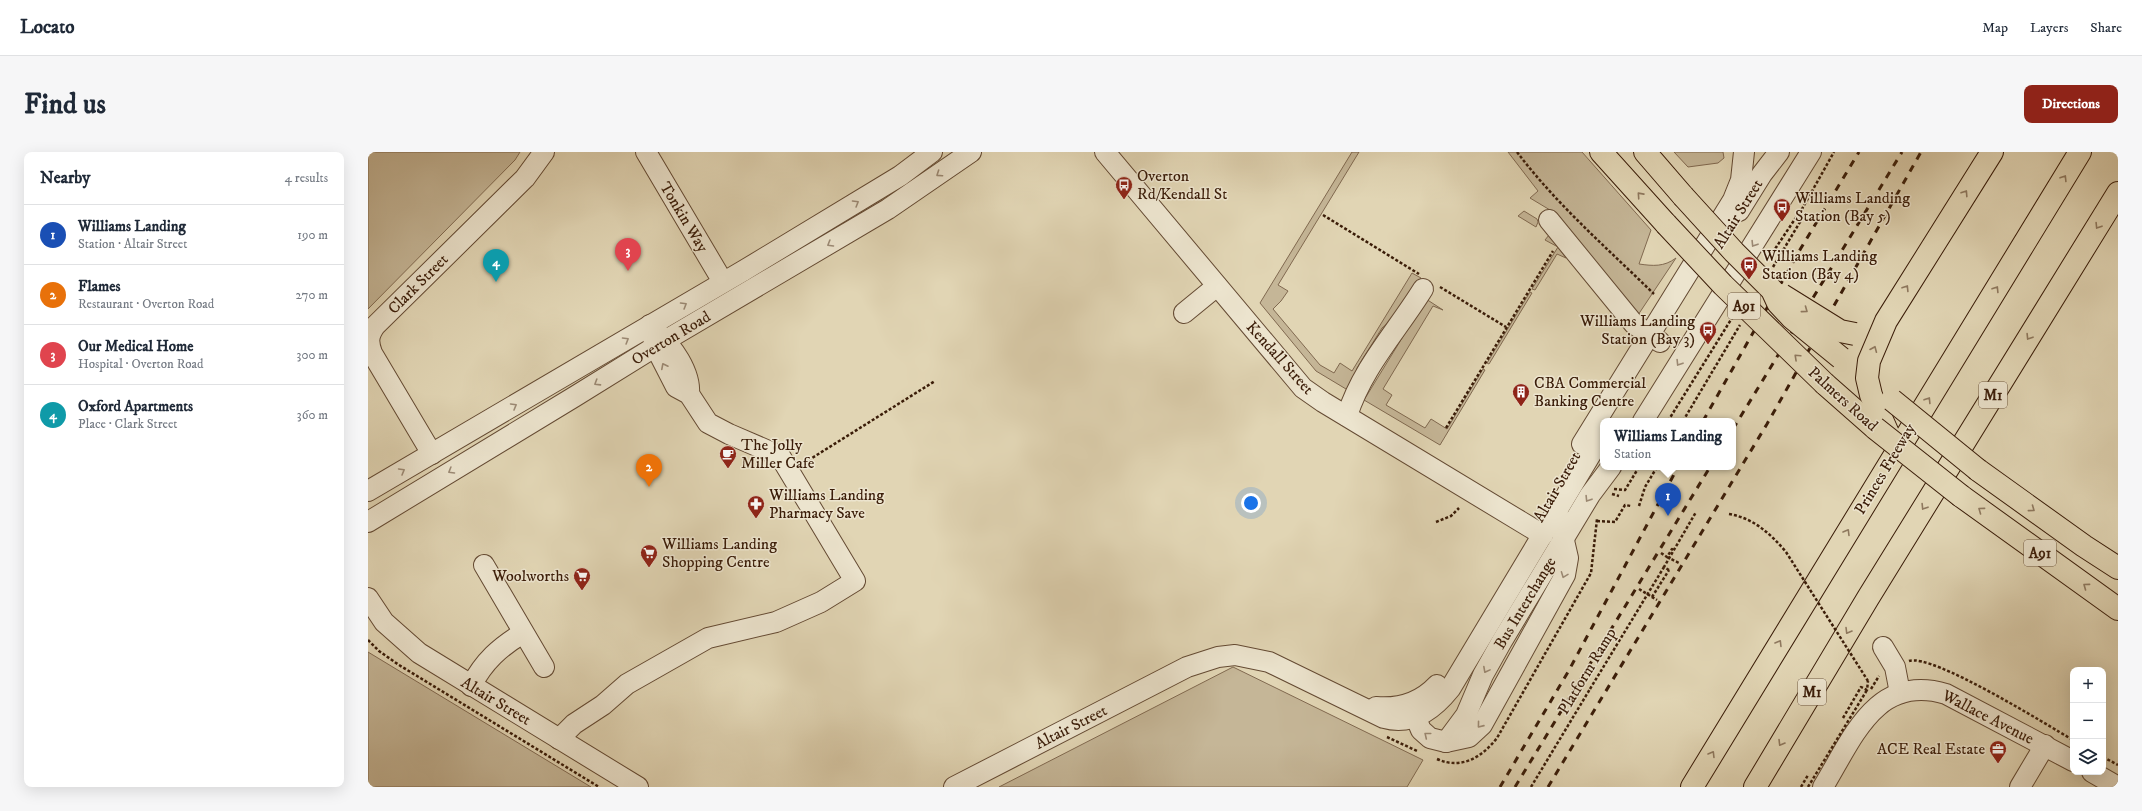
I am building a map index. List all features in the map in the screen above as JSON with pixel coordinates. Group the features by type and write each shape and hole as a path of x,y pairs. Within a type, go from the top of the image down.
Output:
{"highway":[{"name":"Palmers Road","path":"1601,152 1666,224 1764,326 1825,384 1891,440 1961,496 2118,609"},
{"name":"Palmers Road","path":"1645,152 1734,252 1775,280 1778,303 1792,318 1978,470 2084,546 2118,568"},
{"path":"1891,440 1871,395 1867,378 1869,361 1886,321 1944,226 1992,152"},
{"name":"Princes Freeway","path":"1692,787 2080,152"},
{"name":"M1","path":"1755,787 1868,598 2118,193"},
{"path":"1775,280 1793,301 1816,318 1849,334 1864,333 1886,321"}],"street":[{"name":"Clark Street","path":"432,454 372,353 368,341 369,337 375,326 525,178 544,152"},
{"name":"Tonkin Way","path":"646,152 722,282"},
{"name":"Overton Road","path":"368,491 900,176 932,152"},
{"name":"Overton Road","path":"368,522 661,343 888,209 971,152"},
{"name":"Kendall Street","path":"1105,152 1303,388 1538,532"},
{"name":"Altair Street","path":"1613,418 1655,338 1733,200 1741,180 1744,152"},
{"path":"1754,152 1767,156 1779,152"},
{"name":"Altair Street","path":"1601,418 1779,152"},
{"path":"1645,418 1811,152"},
{"path":"1549,220 1634,324 1655,338"},
{"path":"1347,416 1359,386 1390,335 1406,317 1427,283"},
{"path":"1184,313 1217,286"},
{"path":"1347,416 1360,399 1399,335 1406,317"},
{"path":"560,739 574,724 603,705 627,684 708,638 776,622 821,602 855,581 780,456 772,451 729,434 708,423 689,394 690,383 650,325"},
{"name":"Altair Street","path":"954,787 1187,668 1218,657 1235,655 1269,662 1393,720 1413,711 1438,704 1450,689 1538,532 1562,477 1600,420"},
{"name":"Altair Street","path":"1538,532 1557,510 1600,439"},
{"path":"1564,538 1590,495 1609,470"},
{"path":"1413,711 1422,730 1430,738 1446,742 1469,737 1482,725 1565,575 1568,558 1557,510"},
{"path":"484,565 544,667"},
{"name":"Altair Street","path":"370,605 384,622 405,643 471,686 638,787"},
{"path":"471,686 487,660 498,650 523,633"},
{"path":"1883,647 1895,666 1900,693"},
{"name":"Wallace Avenue","path":"1823,787 1867,714 1880,703 1906,690 1930,689 1946,694 2070,759"},
{"path":"2020,787 2045,745"},
{"path":"2097,775 2118,787"}],"path":[{"path":"1517,152 1538,180 1654,294"},
{"path":"1800,222 1802,209 1834,152"},
{"path":"1324,216 1427,283 1506,327"},
{"path":"1446,428 1556,247"},
{"path":"1763,254 1775,280"},
{"path":"790,472 935,381"},
{"path":"1639,506 1644,487 1654,470"},
{"path":"1597,521 1615,522 1625,505 1631,506"},
{"path":"1436,522 1451,516 1459,508"},
{"path":"1667,557 1673,550 1696,512"},
{"path":"1729,514 1746,518 1760,527 1774,538 1786,552 1868,681 1867,690 1808,787"},
{"name":"Platform Ramp","path":"1531,787 1673,550"},
{"path":"1661,553 1679,563"},
{"path":"1652,597 1669,570 1664,567"},
{"path":"1639,589 1657,600"},
{"path":"368,640 379,652 398,665 599,787"},
{"path":"1840,724 1861,687 1867,690"},
{"path":"1380,734 1424,754"},
{"path":"2106,759 2118,765"}],"shaded area":[{"path":"368,152 520,152 515,160 368,309"},
{"path":"1352,152 1359,152 1278,285 1288,291 1273,309 1320,365 1334,373 1340,363 1352,371 1412,273 1421,278 1400,313 1382,328 1357,368 1351,392 1316,371 1260,303"},
{"path":"1508,152 1582,152 1651,230 1639,264 1658,265 1667,263 1676,258 1638,315 1634,315 1550,210 1530,198 1538,191"},
{"path":"1674,152 1723,152 1724,158 1718,163 1688,167"},
{"path":"1524,211 1537,219 1538,222 1536,227 1518,216"},
{"path":"1549,235 1558,247 1545,240"},
{"path":"1558,247 1566,258 1557,254 1535,290 1532,289"},
{"path":"1530,292 1532,293 1489,364 1487,363"},
{"path":"1426,299 1443,310 1433,306 1383,389 1392,395 1386,405 1425,428 1431,419 1447,429 1483,369 1485,370 1440,445 1364,400"},
{"path":"368,652 591,787 368,787"},
{"path":"1233,667 1423,760 1407,787 999,787"}],"railway":[{"path":"1705,418 1801,248 1859,152"},
{"path":"1736,424 1902,152"},
{"path":"1548,787 1767,424 1921,152"},
{"path":"1500,787 1568,672 1676,470"},
{"path":"1515,787 1708,470"}],"place":[{"name":"Overton Rd/Kendall St","path":"1124,200"},
{"name":"Williams Landing Station (Bay 5)","path":"1782,222"},
{"name":"Our Medical Home","path":"628,271"},
{"name":"Williams Landing Station (Bay 4)","path":"1749,280"},
{"name":"Oxford Apartments","path":"496,282"},
{"name":"Williams Landing Station (Bay 3)","path":"1708,345"},
{"name":"CBA Commercial Banking Centre","path":"1521,407"},
{"name":"The Jolly Miller Cafe","path":"728,469"},
{"name":"Flames","path":"649,487"},
{"name":"Williams Landing","path":"1668,516"},
{"name":"Williams Landing Pharmacy Save","path":"756,519"},
{"name":"Williams Landing Shopping Centre","path":"649,568"},
{"name":"Woolworths","path":"582,591"},
{"name":"ACE Real Estate","path":"1998,764"}]}
